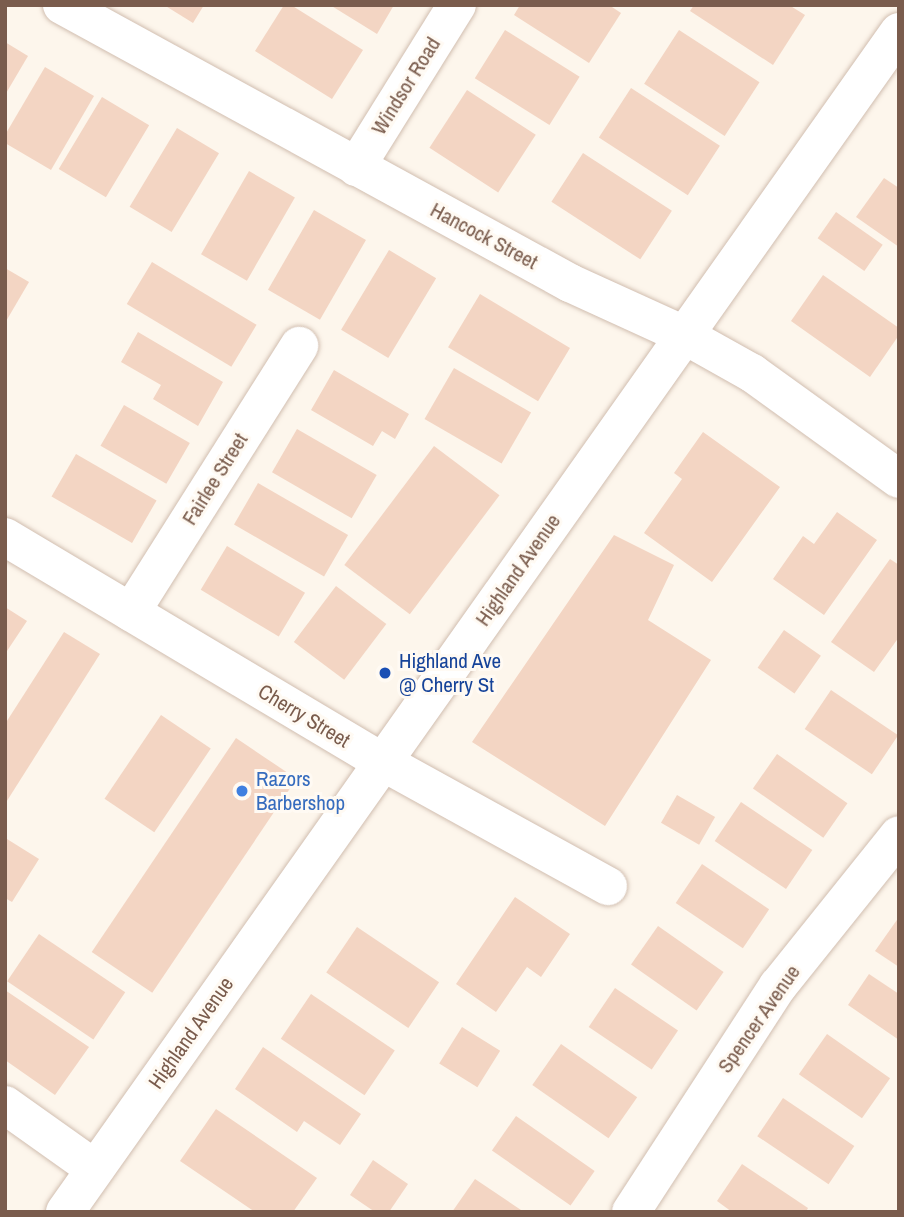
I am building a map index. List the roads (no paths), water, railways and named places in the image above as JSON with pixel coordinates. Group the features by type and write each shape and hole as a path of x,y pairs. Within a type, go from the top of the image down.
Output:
{"street":[{"name":"Hancock Street","path":"62,5 570,283 684,335 752,373 899,479"},
{"name":"Windsor Road","path":"356,167 457,5"},
{"name":"Highland Avenue","path":"65,1212 899,32"},
{"name":"Fairlee Street","path":"131,612 299,346"},
{"name":"Cherry Street","path":"5,537 383,762 608,886"},
{"name":"Spencer Avenue","path":"631,1212 778,986 899,835"},
{"path":"5,1105 95,1169"}],"place":[{"name":"Highland Ave @ Cherry St","path":"385,673"},
{"name":"Razors Barbershop","path":"242,791"}]}
